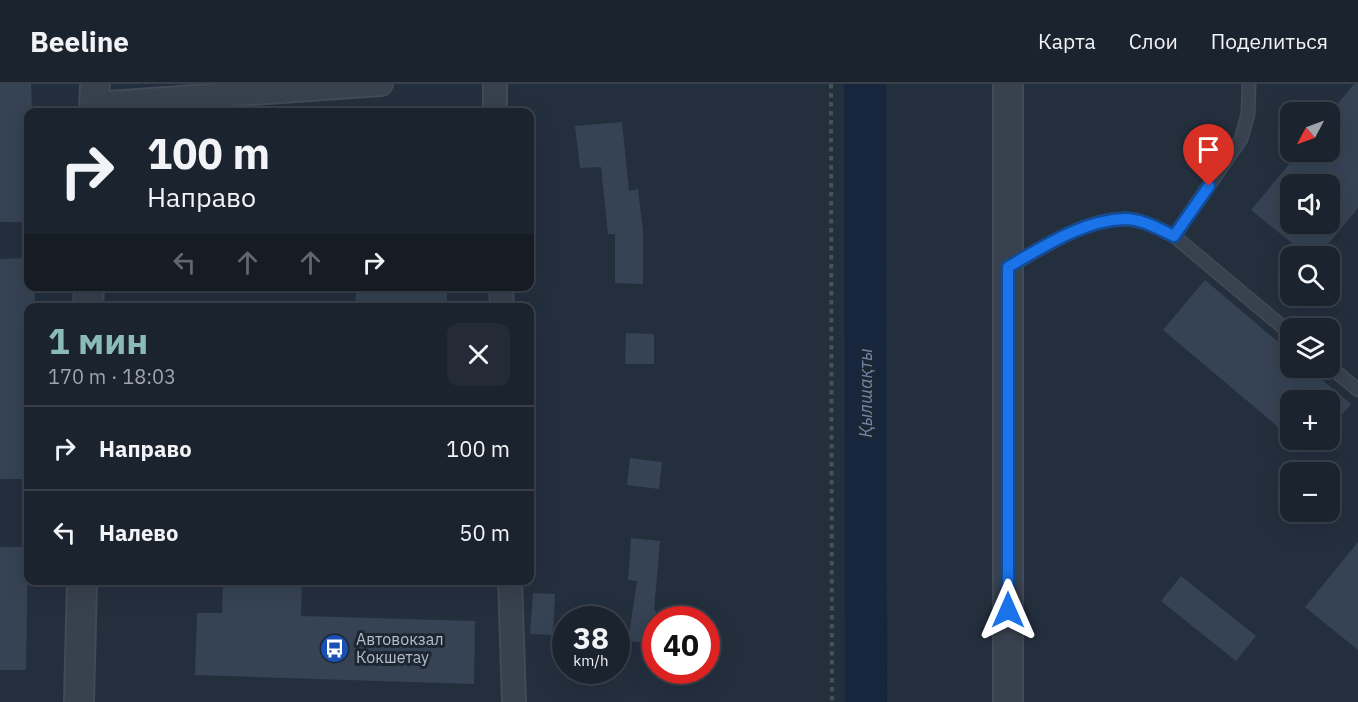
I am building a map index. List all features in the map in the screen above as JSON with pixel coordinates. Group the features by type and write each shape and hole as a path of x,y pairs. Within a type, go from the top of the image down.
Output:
{"street":[{"path":"95,100 381,84"},
{"path":"495,84 495,108"},
{"path":"1008,84 1008,702"},
{"path":"79,702 82,585"},
{"path":"510,585 514,702"}],"lane":[{"path":"1174,236 1241,139 1248,114 1249,84"},
{"path":"1008,267 1052,242 1081,229 1126,219 1137,221 1174,236 1280,325"},
{"path":"1340,375 1358,390"}],"path":[{"path":"831,84 832,702"}],"building":[{"path":"0,84 31,84 32,108 24,108 24,222 0,222"},
{"path":"1354,84 1358,84 1358,208 1340,230 1340,174 1281,174 1291,162 1340,162 1339,102"},
{"path":"622,122 629,191 638,189 643,232 643,284 615,283 615,234 608,234 601,167 580,168 575,126"},
{"path":"1280,175 1280,233 1251,210"},
{"path":"1281,234 1336,234 1326,246 1296,246"},
{"path":"24,258 24,291 35,291 35,303 24,303 24,479 0,479 0,259"},
{"path":"1205,280 1280,344 1280,378 1320,378 1334,390 1280,390 1280,429 1163,330"},
{"path":"356,291 447,291 447,303 355,303"},
{"path":"626,333 654,334 654,364 625,364"},
{"path":"1340,395 1351,404 1340,417"},
{"path":"630,458 662,462 659,489 627,485"},
{"path":"631,538 660,541 654,606 642,606 642,642 630,641 637,581 628,580"},
{"path":"1358,542 1358,650 1305,607"},
{"path":"0,547 24,547 24,585 27,585 26,670 0,670"},
{"path":"1181,576 1256,636 1236,661 1161,601"},
{"name":"Автовокзал Кокшетау","path":"223,585 302,585 301,616 475,621 474,684 195,675 197,613 222,613"},
{"path":"533,593 555,594 554,606 552,606 552,635 530,634"}],"waterway":[{"name":"Қылшақты","path":"865,84 866,702"}],"place":[{"name":"Автовокзал Кокшетау","path":"335,648"}],"route":[{"path":"1008,610 1008,267 1052,242 1081,229 1115,221 1126,219 1137,221 1174,236 1209,186"}]}
